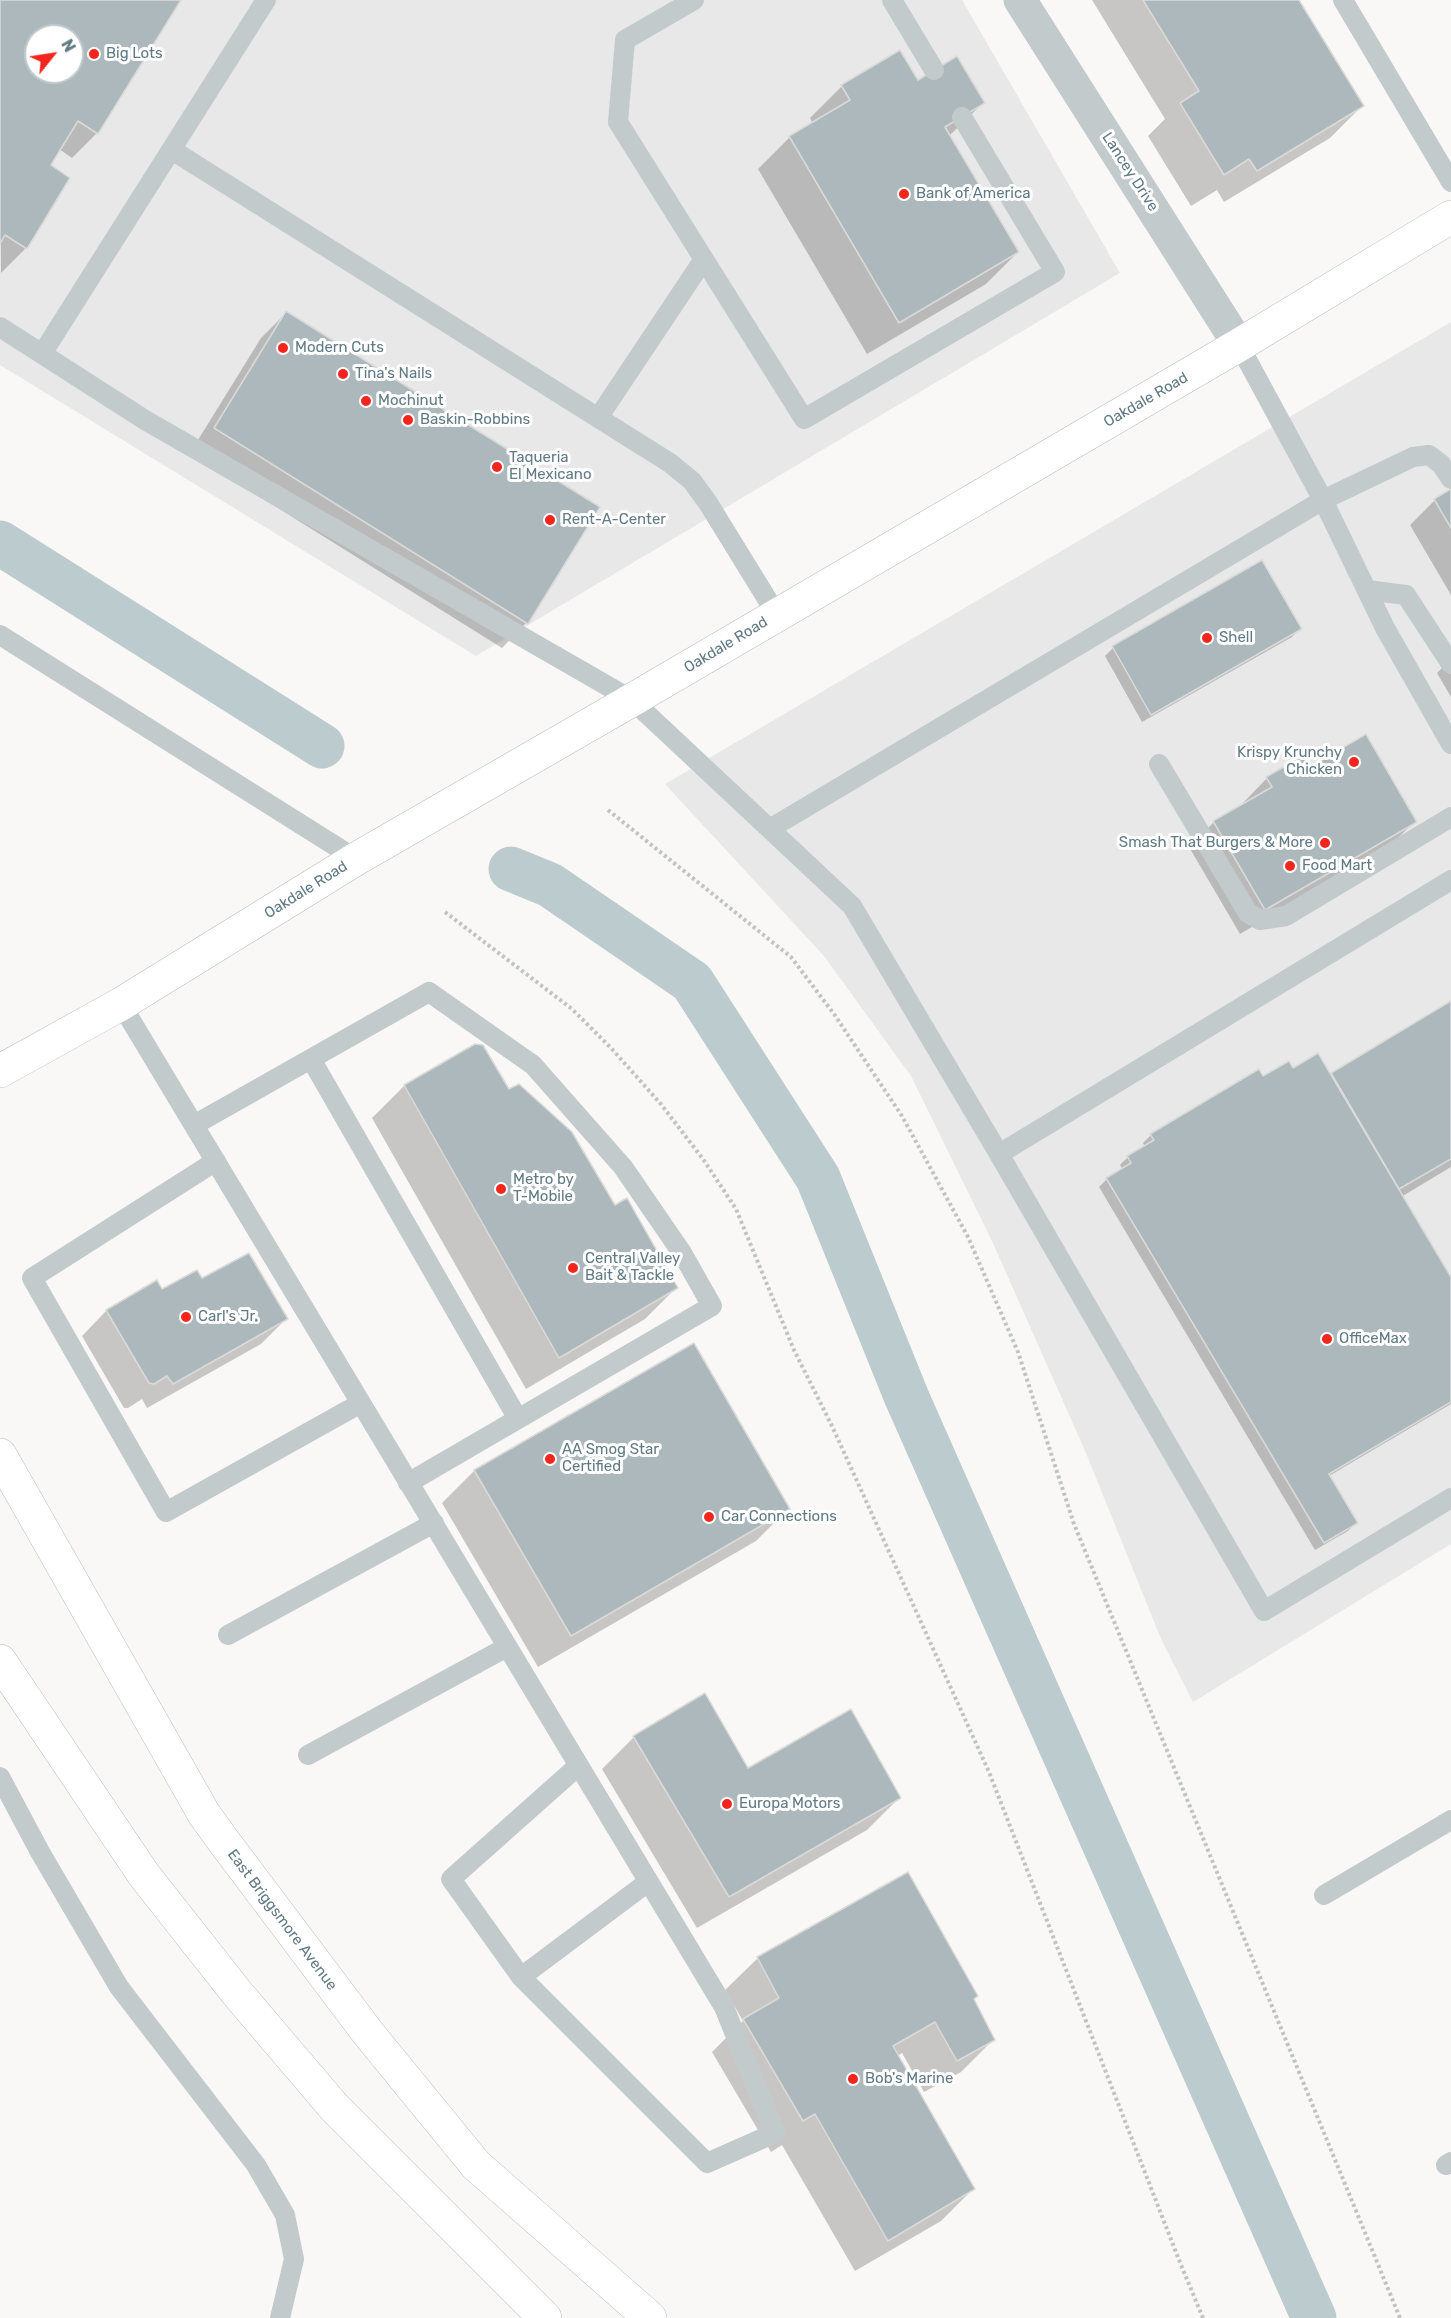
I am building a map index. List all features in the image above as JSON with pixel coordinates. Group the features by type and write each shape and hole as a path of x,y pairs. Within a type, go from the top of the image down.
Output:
{"main road":[{"name":"Oakdale Road","path":"0,1071 121,1004 356,859 1239,345 1451,217"},
{"name":"East Briggsmore Avenue","path":"0,1455 204,1814 368,2033 476,2165 650,2318"},
{"path":"0,1661 144,1875 230,1985 334,2107 545,2318"}],"street":[{"name":"Lancey Drive","path":"1020,0 1239,345"}],"lane":[{"path":"42,354 266,0"},
{"path":"694,0 625,40 618,122 804,419 1055,272 962,117"},
{"path":"892,0 934,70"},
{"path":"1343,0 1451,182"},
{"path":"172,150 670,463 692,481 708,503 777,615"},
{"path":"598,418 704,259"},
{"path":"0,327 145,420 632,700 852,906 1264,1611 1451,1498"},
{"path":"1239,345 1323,500 1384,628 1451,744"},
{"path":"771,828 1323,500 1413,457 1429,455 1441,464 1451,480"},
{"path":"1367,590 1406,595 1451,664"},
{"path":"0,635 356,859"},
{"path":"1159,764 1248,913 1260,920 1286,916 1451,817"},
{"path":"999,1154 1451,880"},
{"path":"194,1125 429,992 533,1065 623,1167 682,1253 712,1306 408,1483"},
{"path":"121,1004 724,2007 775,2133 707,2163 521,1977 451,1879 579,1766"},
{"path":"311,1059 518,1419"},
{"path":"216,1161 32,1278 166,1512 361,1403"},
{"path":"228,1635 434,1523"},
{"path":"308,1755 507,1647"},
{"path":"0,1777 40,1852 119,1987 256,2165 285,2215 294,2259 280,2318"},
{"path":"1324,1895 1451,1820"},
{"path":"521,1977 648,1882"}],"path":[{"path":"608,810 791,957 834,1014 902,1116 968,1237 1018,1352 1074,1524 1400,2318"},
{"path":"445,912 572,1009 611,1048 660,1103 703,1159 736,1209 794,1350 846,1457 989,1772 1203,2318"}],"shaded area":[{"path":"0,0 962,0 1120,273 476,656 0,365"},
{"path":"1451,322 1451,1544 1193,1702 1161,1639 1086,1453 992,1241 911,1076 824,956 665,784"}],"building":[{"path":"0,0 181,0 98,134 78,121 51,165 70,178 27,249 5,235 0,244"},
{"path":"1143,0 1299,0 1364,106 1257,171 1249,159 1224,175 1180,103 1199,91"},
{"name":"Bank of America","path":"900,50 918,80 957,56 985,103 945,127 1019,252 899,323 789,136 850,100 841,85"},
{"path":"286,311 600,507 528,624 214,428"},
{"path":"1451,489 1451,528 1434,499"},
{"name":"Shell","path":"1262,560 1302,629 1151,715 1112,646"},
{"name":"Food Mart","path":"1366,734 1417,822 1265,910 1213,821 1272,787 1266,777 1303,756 1310,767"},
{"path":"1451,1001 1451,1159 1399,1189 1331,1073"},
{"path":"475,1044 483,1045 509,1089 519,1084 572,1132 615,1205 627,1198 678,1288 559,1358 404,1085"},
{"name":"OfficeMax","path":"1318,1053 1451,1277 1451,1402 1329,1474 1358,1523 1324,1543 1106,1178 1131,1163 1127,1156 1154,1140 1150,1134 1259,1069 1263,1076 1289,1061 1293,1068"},
{"path":"249,1253 288,1319 173,1384 167,1376 154,1384 149,1383 106,1310 157,1280 162,1289 197,1270 202,1278"},
{"path":"694,1343 790,1509 571,1636 474,1470"},
{"path":"705,1693 748,1768 851,1709 901,1798 729,1897 633,1736"},
{"path":"908,1872 978,1996 974,1999 995,2040 957,2061 935,2022 893,2046 975,2189 888,2241 815,2114 803,2121 743,2019 779,1998 757,1957"}],"waterway":[{"path":"0,543 322,746"},
{"path":"511,869 550,885 692,982 818,1178 907,1398 1314,2318"}],"place":[{"name":"Big Lots","path":"94,54"},
{"name":"Bank of America","path":"904,194"},
{"name":"Modern Cuts","path":"283,348"},
{"name":"Tina's Nails","path":"343,374"},
{"name":"Mochinut","path":"366,401"},
{"name":"Baskin-Robbins","path":"408,420"},
{"name":"Taqueria El Mexicano","path":"497,467"},
{"name":"Rent-A-Center","path":"550,520"},
{"name":"Shell","path":"1207,638"},
{"name":"Krispy Krunchy Chicken","path":"1354,762"},
{"name":"Smash That Burgers & More","path":"1325,843"},
{"name":"Food Mart","path":"1290,866"},
{"name":"Metro by T-Mobile","path":"501,1189"},
{"name":"Central Valley Bait & Tackle","path":"573,1268"},
{"name":"Carl's Jr.","path":"186,1317"},
{"name":"OfficeMax","path":"1327,1339"},
{"name":"AA Smog Star Certified","path":"550,1459"},
{"name":"Car Connections","path":"709,1517"},
{"name":"Europa Motors","path":"727,1804"},
{"name":"Bob's Marine","path":"853,2079"}]}
